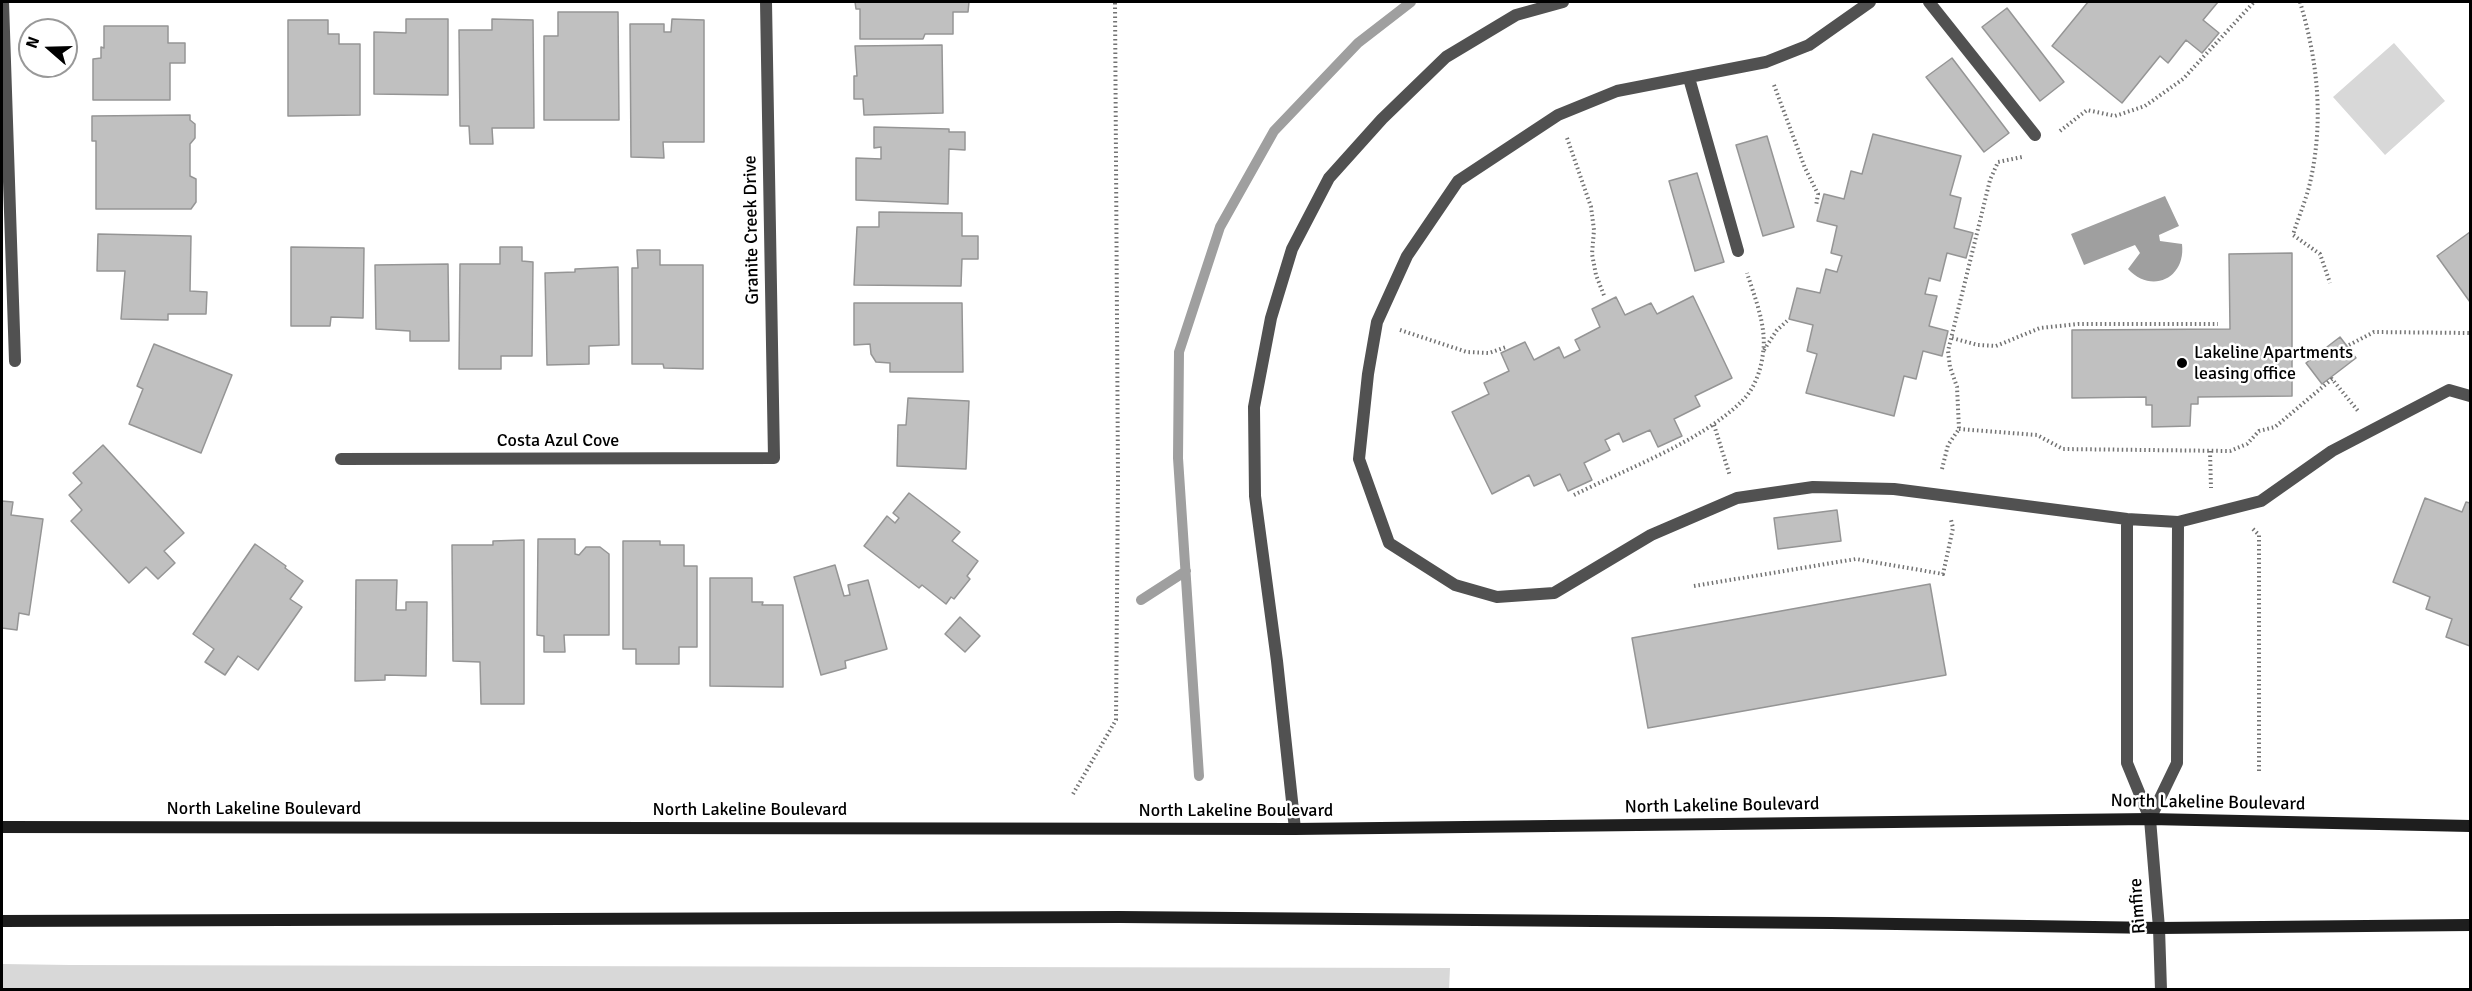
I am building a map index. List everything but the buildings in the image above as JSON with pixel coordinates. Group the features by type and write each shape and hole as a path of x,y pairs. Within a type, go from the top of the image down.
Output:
{"main road":[{"name":"North Lakeline Boulevard","path":"2,827 1294,829 2150,819 2470,826"},
{"path":"2,921 1119,917 1831,922 2159,928 2470,926"}],"street":[{"path":"3,2 15,361"},
{"name":"Granite Creek Drive","path":"766,2 774,458"},
{"path":"1294,829 1277,661 1255,496 1254,407 1271,318 1292,249 1329,178 1382,119 1446,57 1516,15 1563,2"},
{"path":"1870,2 1809,45 1766,62 1617,91 1558,115 1458,181 1407,256 1377,322 1368,374 1359,459 1389,543 1455,585 1497,597 1554,593 1651,535 1737,498 1813,487 1894,489 2127,519 2178,522 2261,501 2332,451 2449,390 2470,396"},
{"path":"1929,2 2035,135"},
{"path":"1689,78 1738,251"},
{"name":"Costa Azul Cove","path":"341,459 774,458"},
{"path":"2127,519 2127,763 2150,819"},
{"path":"2150,819 2177,763 2178,522"},
{"name":"Rimfire","path":"2150,819 2159,928 2160,990"}],"path":[{"path":"1073,794 1116,720 1118,466 1115,2"},
{"path":"2052,137 2088,110 2115,117 2145,106 2183,79 2254,2"},
{"path":"2300,2 2314,60 2319,100 2319,128 2310,184 2292,235 2320,254 2330,283"},
{"path":"1766,62 1804,168 1818,194 1816,206"},
{"path":"1558,115 1591,207 1592,254 1596,275 1605,298"},
{"path":"1694,586 1856,559 1943,574 1953,528 1941,475 1948,445 1959,429 1957,387 1950,367 1948,351 1990,180 1998,162 2026,156"},
{"path":"1574,495 1714,425 1743,401 1758,377 1764,351 1761,320 1738,251"},
{"path":"1764,351 1787,321"},
{"path":"1377,322 1467,352 1489,353 1506,347"},
{"path":"1952,338 1978,345 1995,346 2040,328 2078,324 2218,324"},
{"path":"2349,345 2374,332 2470,333"},
{"path":"1959,429 2037,435 2063,449 2230,451 2247,444 2259,432 2275,427 2332,379 2374,429"},
{"path":"1714,425 1737,498"},
{"path":"2210,451 2210,486 2259,535 2259,772"}],"shaded area":[{"path":"2394,43 2445,101 2385,155 2333,97"},
{"path":"2165,196 2179,226 2159,235 2160,241 2182,244 2182,256 2173,274 2156,281 2147,281 2137,277 2128,269 2140,253 2135,245 2084,265 2071,234"},
{"path":"2,964 1450,968 1449,990 2,990"}],"waterway":[{"path":"1199,776 1178,458 1179,352 1220,227 1274,131 1358,43 1411,2"},
{"path":"1141,600 1186,571"}],"place":[{"name":"Lakeline Apartments leasing office","path":"2182,363"}]}
